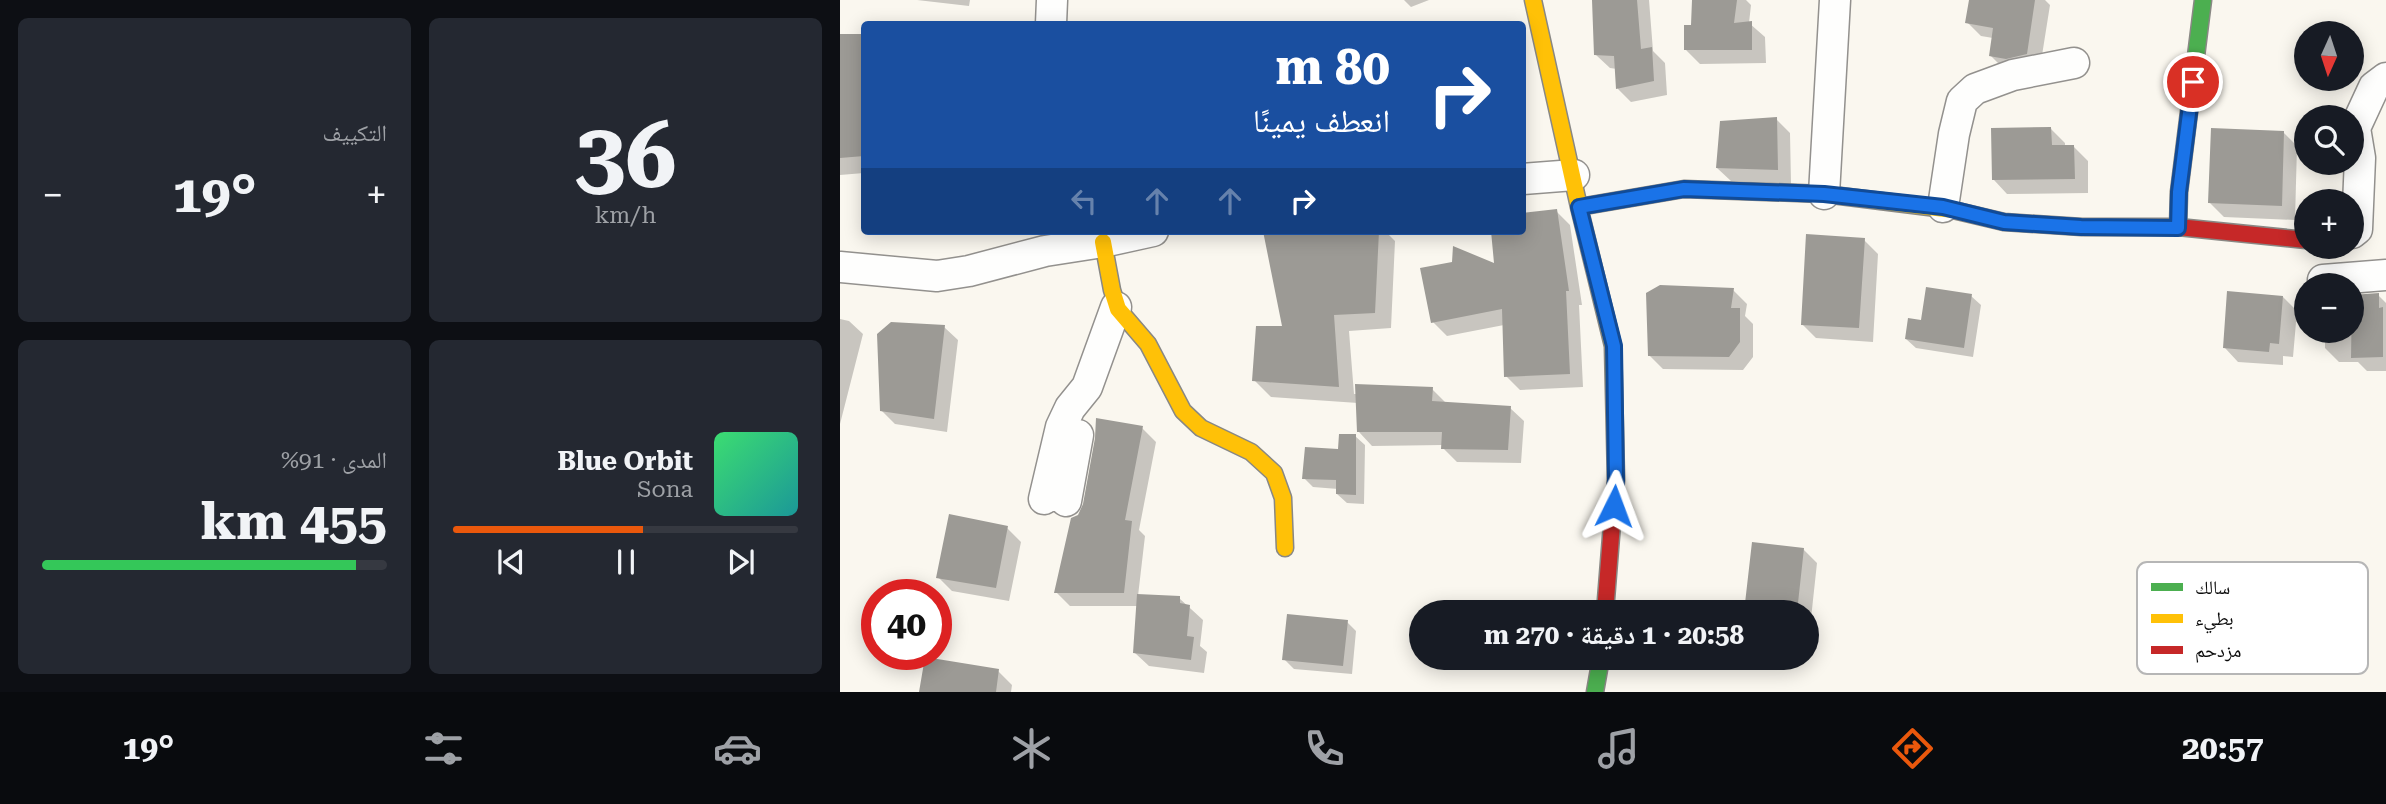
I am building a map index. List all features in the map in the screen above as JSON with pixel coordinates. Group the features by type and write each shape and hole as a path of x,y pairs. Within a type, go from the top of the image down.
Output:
{"street":[{"path":"1051,21 1052,0"},
{"path":"1534,0 1574,174 1579,207 1614,346 1616,480 1606,600"},
{"path":"1824,194 1835,0"},
{"path":"2178,228 2179,192 2203,0"},
{"path":"1943,207 1962,101 1975,89 2013,75 2074,64"},
{"path":"2359,189 2360,158 2355,128 2374,87 2386,78"},
{"path":"1526,180 1574,174"},
{"path":"1579,207 1684,189 1824,194 1943,207 2004,222 2081,227 2178,228 2294,239"},
{"path":"840,267 937,276 969,271 1045,241 1103,242 1135,235"},
{"path":"1103,242 1116,307 1150,348 1173,397 1192,423 1235,442 1266,464 1280,481 1286,503 1285,548"},
{"path":"2364,277 2386,275"},
{"path":"1055,500 1061,427 1070,408 1087,387 1116,307"},
{"path":"1595,692 1599,670"}],"building":[{"path":"1592,0 1637,0 1641,49 1652,47 1654,81 1616,89 1614,56 1594,55"},
{"path":"1692,0 1737,0 1734,23 1752,21 1752,50 1684,50 1684,25 1691,25"},
{"path":"1969,0 2035,0 2027,54 2006,59 1989,56 1993,28 1965,23"},
{"path":"840,34 861,34 861,156 840,158"},
{"path":"1777,117 1778,170 1716,168 1720,121"},
{"path":"2051,127 2052,145 2074,145 2075,179 1992,180 1991,128"},
{"path":"2211,128 2284,131 2282,206 2208,203"},
{"path":"1557,209 1569,291 1566,291 1570,374 1504,377 1502,309 1431,323 1420,268 1452,262 1453,246 1494,263 1491,235 1526,235 1526,213"},
{"path":"1806,234 1865,238 1859,328 1801,325"},
{"path":"1264,235 1379,235 1375,313 1334,315 1339,387 1252,381 1256,326 1282,326"},
{"path":"1660,285 1734,288 1731,308 1740,308 1740,342 1729,357 1648,356 1646,293"},
{"path":"1926,287 1972,294 1964,348 1905,339 1908,318 1921,320"},
{"path":"2227,291 2283,296 2279,344 2270,343 2269,352 2223,348"},
{"path":"2379,293 2379,308 2383,307 2383,357 2351,358 2351,343 2364,343 2364,294"},
{"path":"891,322 945,325 934,419 880,411 877,334"},
{"path":"1355,384 1433,387 1432,401 1511,406 1508,450 1441,449 1442,432 1357,432"},
{"path":"1096,418 1143,426 1125,520 1132,521 1124,593 1054,593 1071,518 1078,515 1083,504"},
{"path":"1339,434 1356,434 1356,495 1336,494 1336,480 1302,479 1305,447 1338,449"},
{"path":"949,514 1008,526 996,588 936,578"},
{"path":"1752,542 1804,548 1798,600 1745,600"},
{"path":"1137,594 1180,596 1180,603 1190,605 1187,636 1194,637 1191,660 1133,653"},
{"path":"1287,614 1348,620 1343,666 1282,660"},
{"path":"952,661 999,669 996,692 919,692 923,670 952,670"}],"traffic: fast":[{"path":"2178,227 2179,192 2203,0"},
{"path":"1595,692 1599,670"}],"traffic: slow":[{"path":"1533,0 1613,346 1616,480 1614,499"},
{"path":"1579,207 1684,189 1824,194 1953,210"},
{"path":"1103,242 1118,309 1148,344 1183,411 1201,428 1251,452 1274,473 1283,498 1285,548"}],"traffic: jam":[{"path":"1953,210 2004,222 2082,227 2178,227 2294,239"},
{"path":"1606,600 1614,499"}],"route":[{"path":"1614,506 1614,346 1579,207 1684,189 1824,194 1943,207 2004,222 2081,227 2178,228 2179,192 2193,82"}]}
